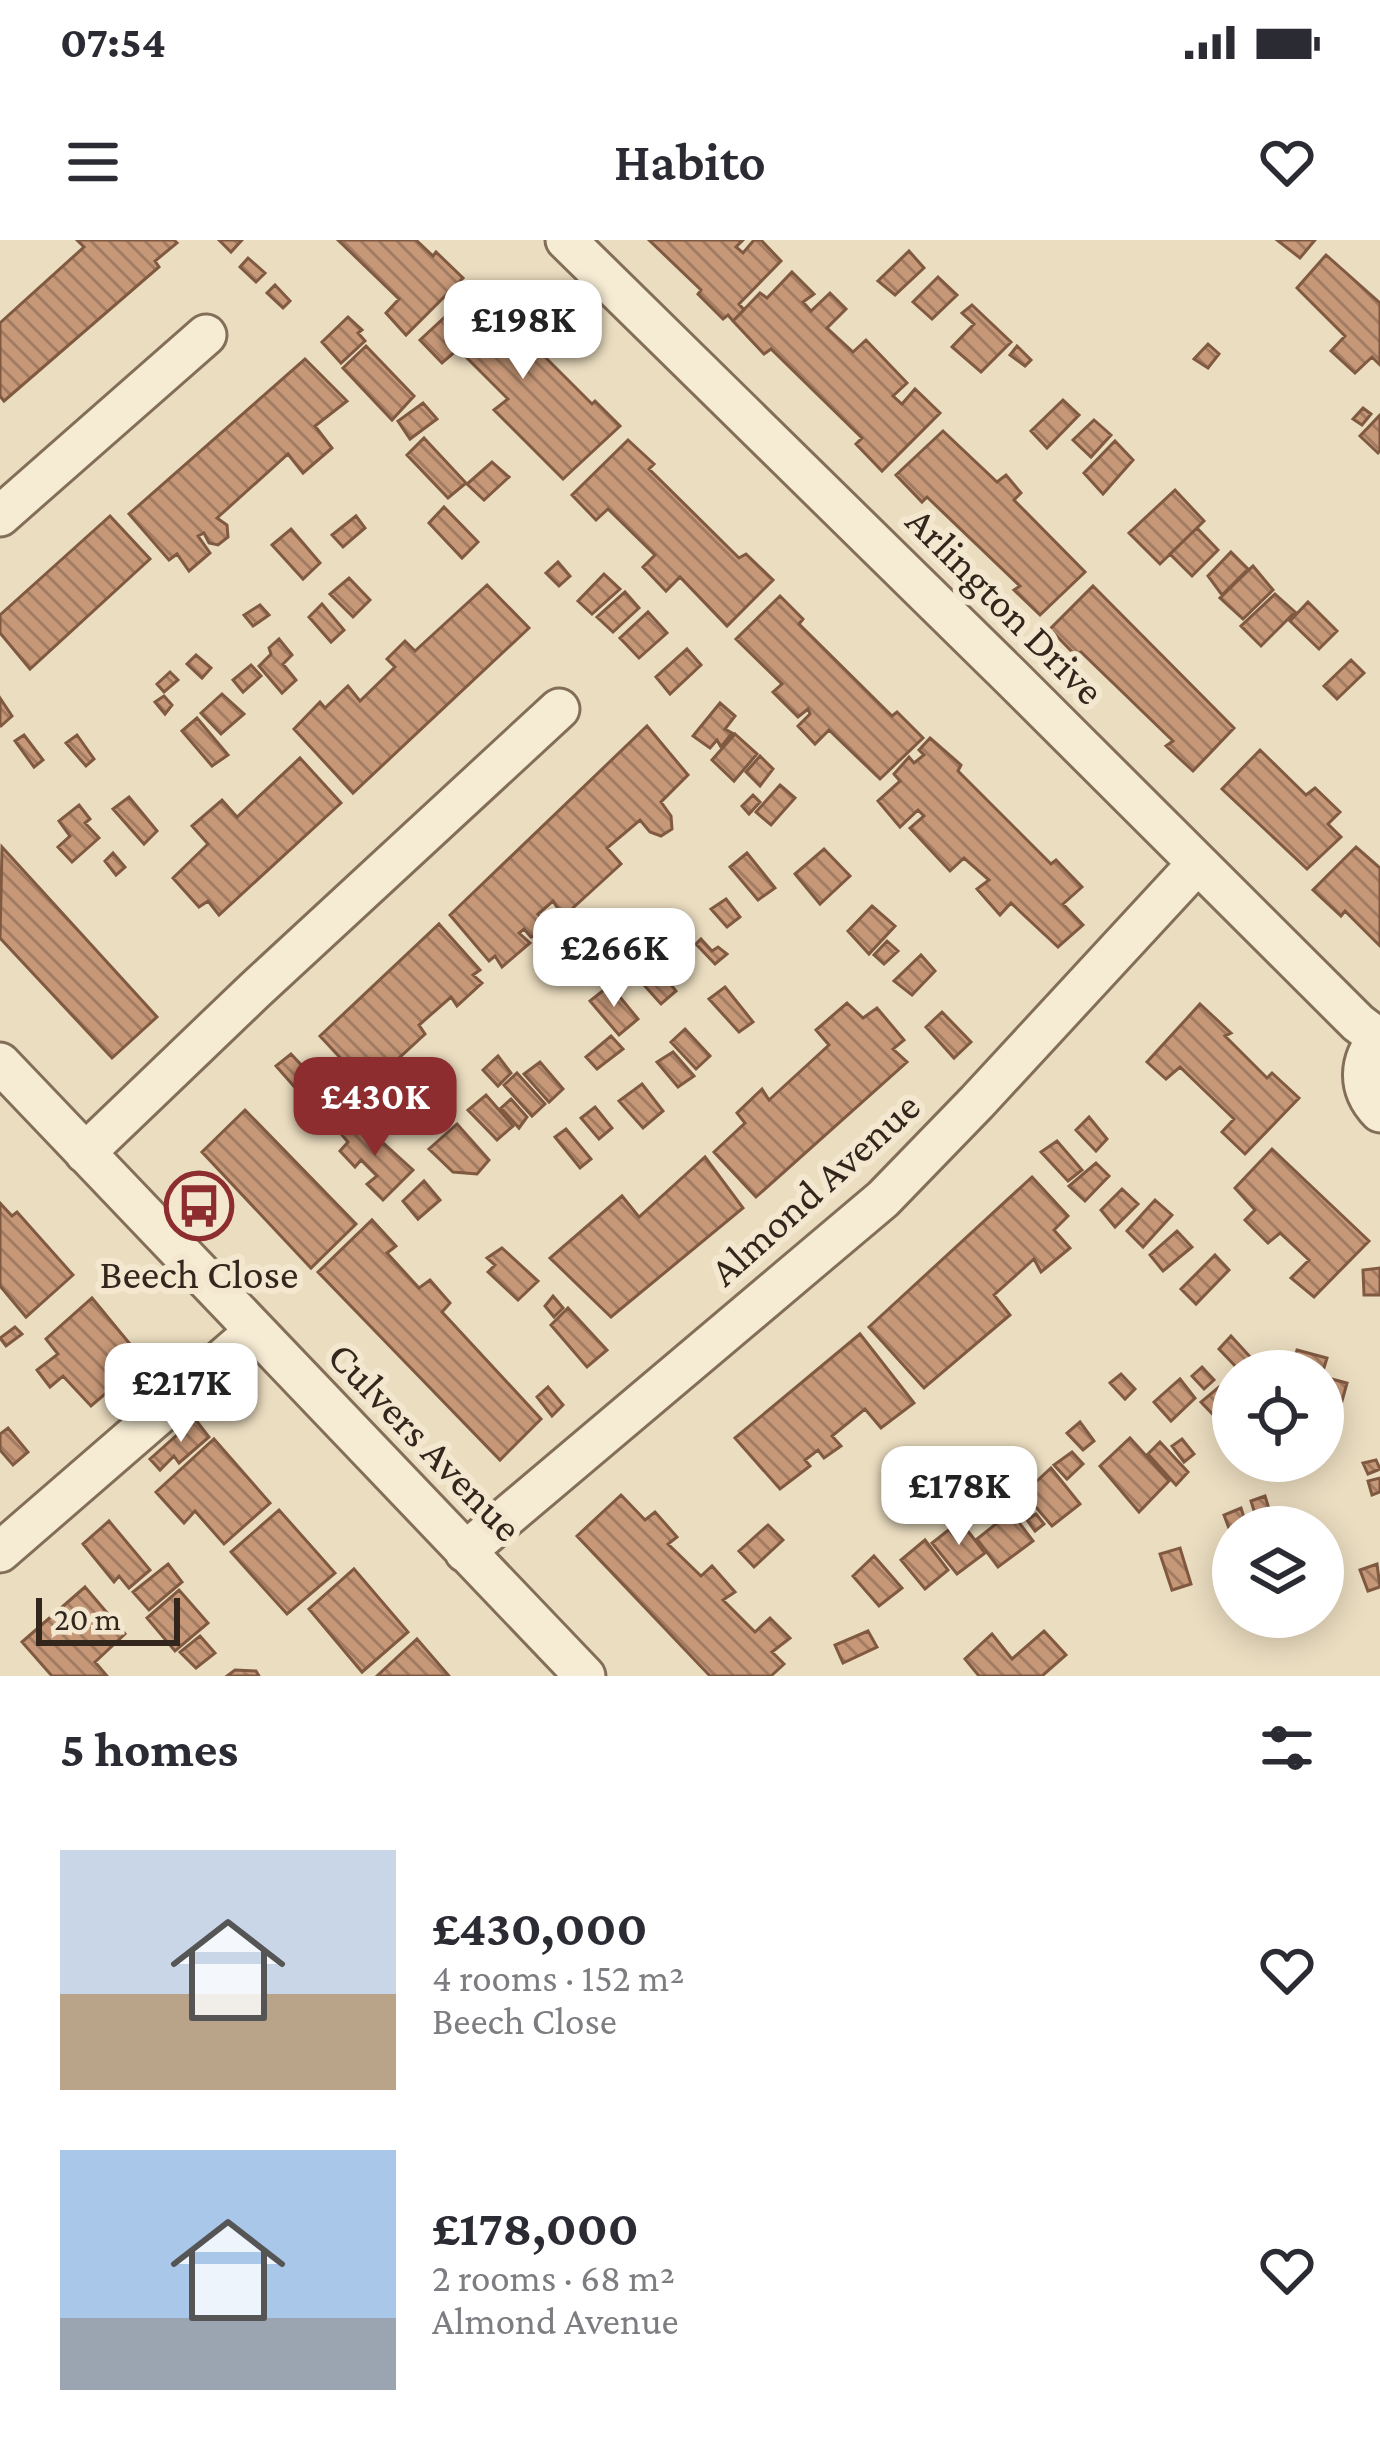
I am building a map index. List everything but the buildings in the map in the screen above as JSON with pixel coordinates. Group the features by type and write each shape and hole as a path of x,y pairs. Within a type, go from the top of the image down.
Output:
{"street":[{"name":"Arlington Drive","path":"566,240 1358,1024 1379,1037"},
{"path":"0,516 206,335"},
{"path":"85,1153 559,710"},
{"name":"Almond Avenue","path":"465,1552 884,1199 1198,864"},
{"path":"1379,1037 1363,1068 1370,1102 1380,1112"},
{"name":"Culvers Avenue","path":"0,1063 585,1676"},
{"path":"0,1552 254,1332"}],"place":[{"name":"Beech Close","path":"199,1206"}]}
